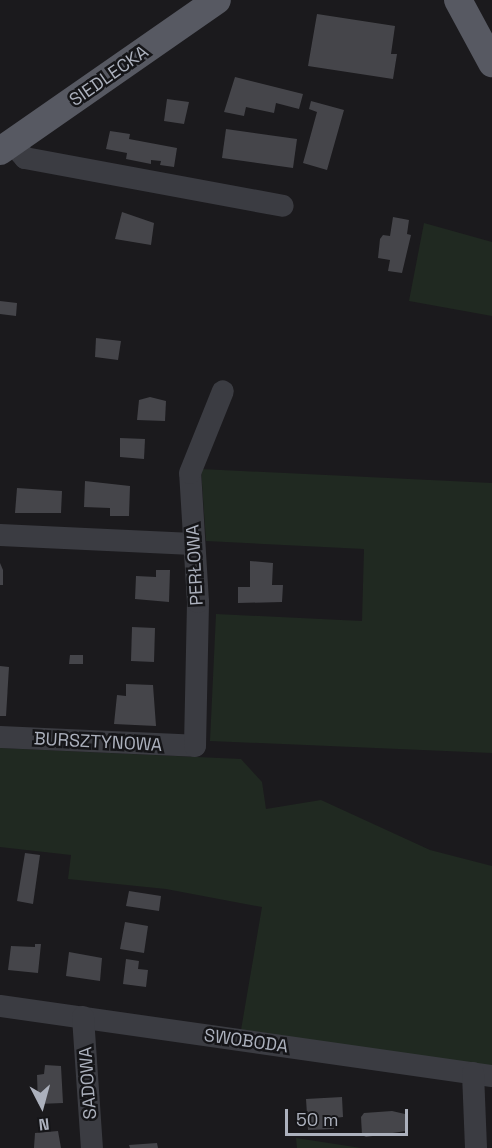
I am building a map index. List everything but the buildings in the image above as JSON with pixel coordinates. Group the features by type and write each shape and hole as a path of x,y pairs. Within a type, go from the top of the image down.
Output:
{"main road":[{"name":"SIEDLECKA","path":"6,147 218,0"},
{"path":"458,0 492,63"}],"street":[{"path":"6,147 25,158 283,206"},
{"name":"PERŁOWA","path":"195,746 198,602 190,473 224,391"},
{"path":"0,535 193,544"},
{"name":"BURSZTYNOWA","path":"0,737 195,746"},
{"name":"SWOBODA","path":"0,1006 482,1075"},
{"name":"SADOWA","path":"83,1017 92,1148"},
{"path":"476,1148 482,1075"}],"shaded area":[{"path":"424,223 492,242 492,316 409,301"},
{"path":"201,469 492,483 492,753 210,741 216,614 362,621 364,549 206,541"},
{"path":"0,748 241,759 262,782 266,809 321,800 430,850 492,866 492,1067 241,1030 262,907 166,889 68,879 71,855 0,847"},
{"path":"296,1138 361,1148 297,1148"}]}
